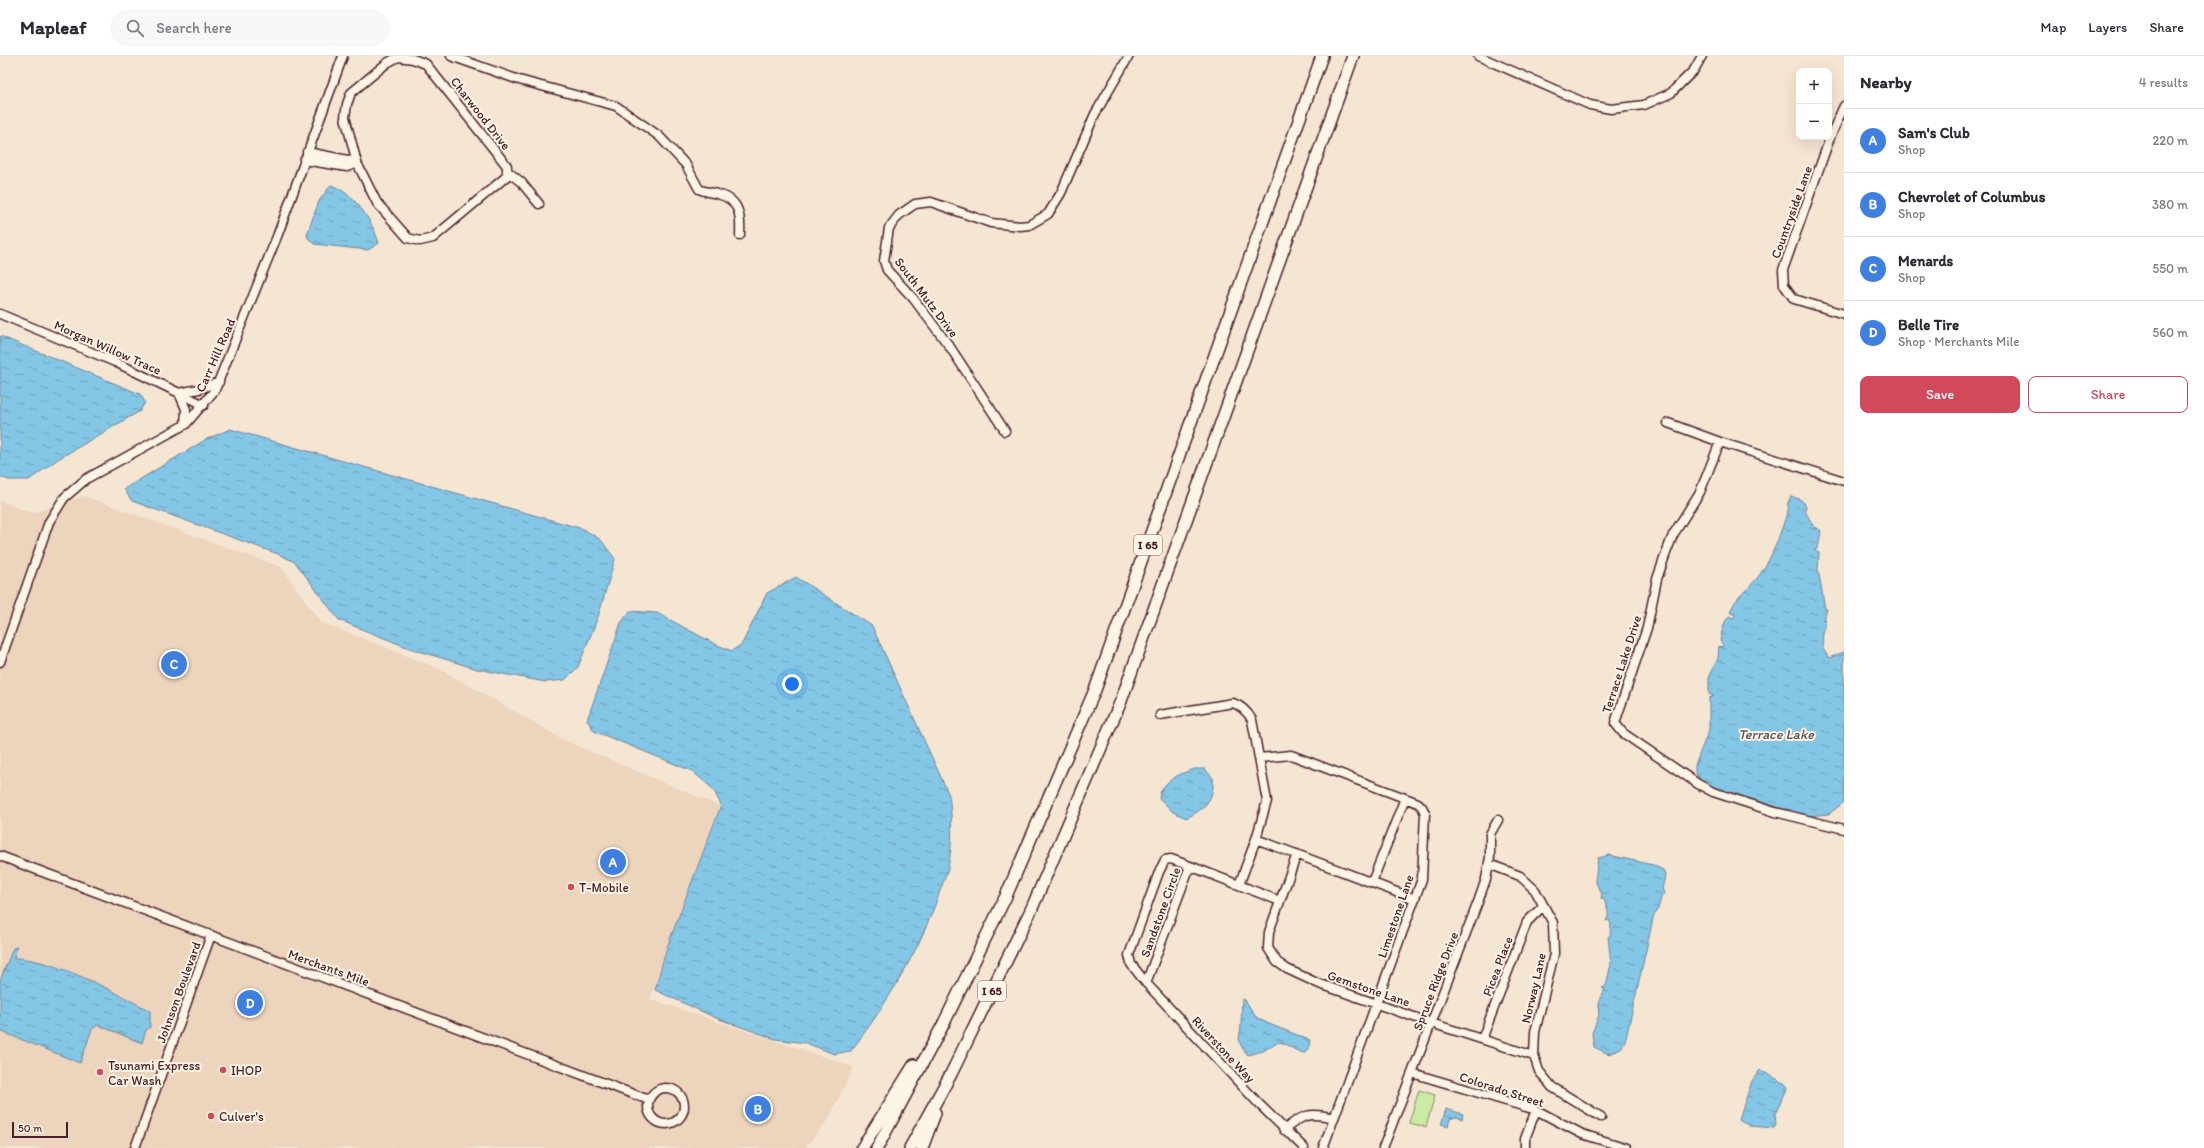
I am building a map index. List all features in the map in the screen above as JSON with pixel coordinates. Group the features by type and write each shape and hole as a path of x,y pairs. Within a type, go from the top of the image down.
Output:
{"highway":[{"name":"I 65","path":"877,1148 944,1023 1006,896 1095,690 1322,56"},
{"name":"I 65","path":"910,1148 951,1074 1032,908 1121,701 1353,56"},
{"path":"862,1148 931,1038 944,1023"},
{"path":"922,1148 951,1074"}],"street":[{"name":"Carr Hill Road","path":"0,662 49,522 64,498 86,479 185,425 204,405 219,382 278,234 343,56"},
{"path":"451,56 520,80 616,106 659,136 686,165 699,189 726,196 733,202 740,216 740,235"},
{"name":"South Mutz Drive","path":"1005,432 950,347 913,298 887,270 884,261 889,228 899,215 915,204 931,202 991,223 1020,226 1029,225 1048,214 1061,193 1095,114 1129,56"},
{"path":"1478,56 1590,105 1610,109 1644,105 1671,93 1694,70 1702,56"},
{"name":"Charwood Drive","path":"398,57 413,59 426,64 507,166 507,176 433,238 420,241 408,238 382,209 357,163 345,117 347,104 351,94 387,63 398,57"},
{"name":"Countryside Lane","path":"1844,106 1831,135 1782,270 1784,285 1794,299 1844,314"},
{"path":"306,156 347,167 357,163"},
{"path":"507,171 521,182 539,204"},
{"name":"Morgan Willow Trace","path":"0,314 115,362 204,405"},
{"path":"185,425 186,409 179,393 200,389 219,382"},
{"path":"1668,423 1720,442 1844,481"},
{"name":"Terrace Lake Drive","path":"1720,442 1700,492 1673,535 1666,553 1657,580 1647,628 1614,723 1623,733 1698,784 1713,792 1775,812 1844,829"},
{"path":"1160,715 1233,703 1240,706 1252,720 1267,801 1256,839 1239,885"},
{"name":"Limestone Lane","path":"1259,758 1291,756 1418,803 1422,807 1425,814 1422,879 1323,1148"},
{"path":"1372,882 1405,798"},
{"name":"Spruce Ridge Drive","path":"1383,1148 1478,902 1489,864 1490,834 1498,820"},
{"path":"1256,839 1415,898"},
{"path":"1190,866 1280,901 1298,854"},
{"name":"Merchants Mile","path":"0,856 649,1100"},
{"name":"Sandstone Circle","path":"1172,859 1190,866 1146,983 1131,964 1129,956 1159,872 1165,860 1172,859"},
{"name":"Norway Lane","path":"1489,864 1520,876 1535,890 1553,923 1554,954 1535,1032 1534,1056 1539,1071 1552,1087 1601,1116"},
{"name":"Gemstone Lane","path":"1280,901 1269,932 1268,948 1277,962 1287,969 1317,983 1431,1023 1534,1056"},
{"name":"Picea Place","path":"1482,1039 1527,922 1543,906"},
{"name":"Johnson Boulevard","path":"135,1148 211,935"},
{"name":"Riverstone Way","path":"1146,983 1284,1130 1304,1148"},
{"name":"Colorado Street","path":"1412,1073 1536,1110 1582,1134 1627,1148"},
{"path":"662,1088 674,1089 679,1092 684,1102 683,1114 674,1122 668,1124 658,1122 649,1112 649,1100 652,1094 662,1088"},
{"path":"1525,1148 1525,1140 1536,1110"},
{"path":"1284,1130 1297,1119 1308,1115 1317,1114 1334,1118"}],"shaded area":[{"path":"84,496 281,567 321,622 440,669 566,741 719,806 650,999 854,1067 828,1120 805,1148 0,1148 0,501 32,513"}],"green space":[{"path":"1419,1090 1435,1095 1426,1127 1409,1123"}],"water":[{"path":"331,185 347,194 361,208 372,225 379,243 368,250 314,244 308,238 307,234 319,201"},
{"path":"0,336 140,394 145,402 140,411 58,459 29,480 9,480 0,477"},
{"path":"230,429 583,529 601,540 615,559 598,617 578,667 565,680 545,682 477,669 409,648 339,620 295,562 278,554 132,501 124,489 205,440"},
{"name":"Terrace Lake","path":"1791,496 1801,500 1806,505 1805,511 1815,529 1816,527 1821,531 1818,548 1814,550 1819,553 1818,569 1825,609 1827,609 1823,620 1825,619 1826,623 1823,636 1823,649 1829,658 1844,652 1844,802 1829,814 1808,816 1720,790 1700,780 1695,772 1695,765 1709,730 1709,698 1714,696 1709,694 1709,678 1718,658 1719,646 1722,647 1723,645 1720,641 1724,624 1729,616 1734,618 1735,615 1730,612 1732,607 1764,569 1773,552 1789,507 1787,505"},
{"path":"796,577 872,626 949,795 951,812 952,837 948,866 932,913 913,955 878,1014 851,1051 834,1054 806,1043 775,1039 716,1018 655,990 666,950 721,805 713,789 692,771 594,731 587,720 621,623 630,611 657,613 715,644 732,651 742,644 767,593"},
{"path":"1195,769 1205,769 1213,778 1212,792 1207,803 1203,807 1186,818 1173,812 1159,798 1168,782 1178,775"},
{"path":"1609,855 1653,865 1663,870 1665,876 1662,889 1665,894 1662,895 1657,912 1654,915 1626,1038 1621,1049 1610,1054 1607,1053 1610,1052 1606,1053 1594,1047 1592,1033 1599,1015 1598,1003 1605,989 1602,988 1606,986 1611,964 1608,937 1610,936 1611,924 1609,920 1606,921 1608,910 1604,899 1601,898 1602,894 1595,881 1598,858"},
{"path":"17,947 14,958 47,964 65,970 102,986 150,1011 150,1027 146,1030 142,1043 98,1025 92,1029 80,1063 0,1031 0,981 13,948"},
{"path":"1242,999 1245,1000 1256,1017 1269,1024 1310,1040 1309,1047 1305,1053 1299,1052 1279,1042 1263,1051 1248,1055 1239,1039"},
{"path":"1760,1070 1784,1083 1788,1087 1775,1114 1776,1124 1774,1128 1749,1126 1739,1119 1752,1081"},
{"path":"1446,1109 1463,1114 1462,1119 1456,1117 1450,1119 1448,1126 1441,1124"}],"place":[{"name":"Menards","path":"174,664"},
{"name":"Sam's Club","path":"613,862"},
{"name":"T-Mobile","path":"571,887"},
{"name":"Belle Tire","path":"250,1003"},
{"name":"IHOP","path":"223,1070"},
{"name":"Tsunami Express Car Wash","path":"100,1072"},
{"name":"Chevrolet of Columbus","path":"758,1109"},
{"name":"Culver's","path":"211,1116"}]}
